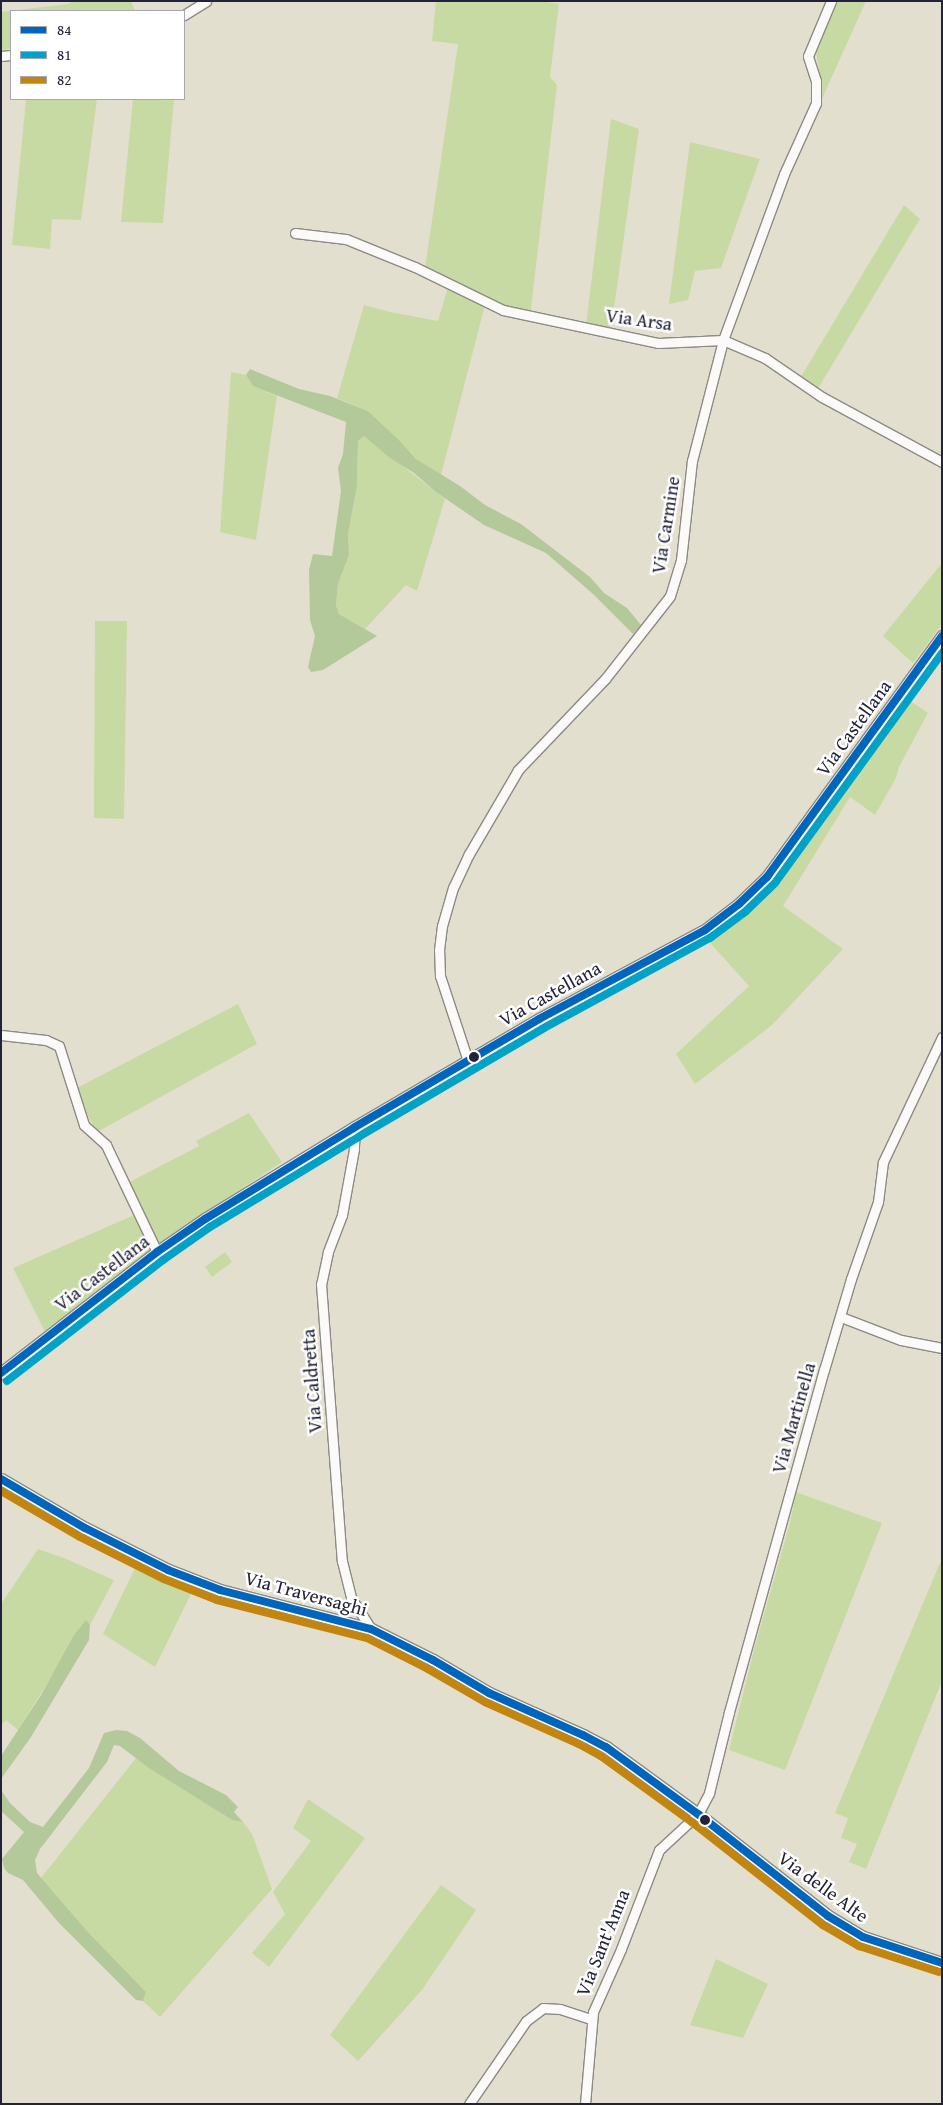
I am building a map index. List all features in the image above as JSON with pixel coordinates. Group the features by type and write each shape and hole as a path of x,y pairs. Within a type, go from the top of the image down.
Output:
{"main road":[{"name":"Via Castellana","path":"1,1373 157,1252 204,1219 355,1127 540,1019 705,930 739,904 767,877 942,636"},
{"name":"Via Traversaghi","path":"1,1479 85,1528 168,1570 220,1590 371,1629 433,1660 489,1693 606,1747 698,1814"},
{"name":"Via delle Alte","path":"698,1814 828,1916 863,1937 942,1963"}],"street":[{"path":"185,14 206,1"},
{"name":"Via Carmine","path":"468,1061 440,976 440,942 453,888 468,854 518,770 605,679 670,596 681,560 692,460 723,340 784,174 816,103 816,81 808,56 831,1"},
{"name":"Via Arsa","path":"295,233 346,239 415,267 503,310 658,343 723,340 765,358 822,397 942,462"},
{"path":"1,1035 46,1040 59,1046 84,1125 106,1145 157,1252"},
{"name":"Via Martinella","path":"698,1814 709,1793 766,1574 841,1317 878,1202 883,1162 942,1037"},
{"name":"Via Caldretta","path":"355,1127 354,1149 342,1215 328,1252 321,1284 342,1561 351,1598 371,1629"},
{"path":"841,1317 901,1340 942,1348"},
{"name":"Via Sant'Anna","path":"585,2104 592,2035 591,2019 659,1850 698,1814"},
{"path":"469,2104 526,2021 543,2008 560,2009 591,2019"}],"green space":[{"path":"74,1 131,1 135,10 18,10 68,4"},
{"path":"436,1 541,1 559,4 550,77 557,85 530,317 486,301 441,475 416,459 368,411 337,398 364,305 438,321 450,280 425,268 458,44 432,41"},
{"path":"838,1 866,1 821,101 822,87 816,52"},
{"path":"10,11 10,49 1,49 1,12"},
{"path":"26,100 97,100 81,220 52,219 50,249 12,245"},
{"path":"133,100 174,100 163,223 121,222"},
{"path":"611,119 639,129 611,330 586,326"},
{"path":"690,142 760,159 721,268 695,271 688,300 669,304"},
{"path":"904,205 920,219 817,390 799,380"},
{"path":"250,369 299,389 330,396 368,411 416,459 460,486 485,505 521,524 590,577 604,593 627,608 641,625 633,634 593,594 546,553 484,525 436,492 414,473 390,458 364,436 358,441 357,486 348,534 349,555 338,584 336,605 339,614 377,636 323,670 311,672 308,667 315,636 310,620 309,570 313,554 332,556 341,491 338,468 343,454 346,422 253,386 246,375"},
{"path":"231,372 246,375 253,386 277,396 256,540 220,532"},
{"path":"364,436 445,499 417,591 406,585 365,629 339,614 336,605 338,584 349,555 348,534 357,486 358,441"},
{"path":"942,563 942,624 913,663 883,636"},
{"path":"95,621 127,621 124,819 94,818"},
{"path":"906,698 928,713 899,767 896,778 875,815 850,797 783,906 843,949 772,1025 695,1084 676,1054 749,986 703,935 748,904 770,881"},
{"path":"238,1004 257,1044 97,1132 73,1090"},
{"path":"249,1113 282,1162 167,1238 45,1332 13,1268 139,1213 124,1185 199,1146 196,1141"},
{"path":"225,1252 232,1262 212,1277 205,1267"},
{"path":"796,1492 882,1523 785,1770 729,1750 755,1646 790,1523"},
{"path":"38,1549 114,1580 90,1625 86,1621 18,1730 6,1720 1,1725 1,1604"},
{"path":"942,1558 942,1681 866,1869 849,1862 857,1844 841,1838 848,1818 835,1813"},
{"path":"139,1560 195,1586 155,1667 103,1634"},
{"path":"86,1620 90,1625 89,1640 31,1737 1,1779 1,1756 41,1695 74,1635"},
{"path":"116,1730 127,1731 140,1738 179,1771 226,1795 238,1807 234,1812 243,1822 232,1820 149,1768 120,1746 114,1745 107,1762 40,1849 35,1860 37,1873 87,1931 146,1992 143,2001 136,2000 59,1923 23,1880 8,1873 4,1868 2,1859 24,1832 1,1811 1,1790 10,1803 30,1822 43,1827 89,1768 104,1733"},
{"path":"136,1758 232,1820 243,1822 252,1834 272,1889 160,2017 143,2001 146,1992 87,1931 41,1878"},
{"path":"308,1799 365,1838 269,1967 252,1953 285,1914 273,1892 311,1841 293,1828"},
{"path":"441,1885 476,1910 422,1990 358,2061 330,2035"},
{"path":"716,1959 768,1984 743,2038 690,2025"}],"transit line":[{"name":"84","path":"1,1373 157,1252 205,1219 355,1127 539,1019 705,930 739,904 767,877 942,636"},
{"name":"81","path":"7,1381 163,1260 210,1227 544,1028 710,938 745,912 775,883 942,653"},
{"name":"84","path":"1,1479 85,1528 168,1570 220,1590 371,1629 433,1660 489,1693 583,1735 606,1747 698,1814 828,1916 863,1937 942,1963"},
{"name":"82","path":"1,1491 80,1537 164,1579 217,1600 367,1638 428,1669 485,1702 579,1744 601,1756 692,1822 823,1925 859,1946 939,1972"}]}
